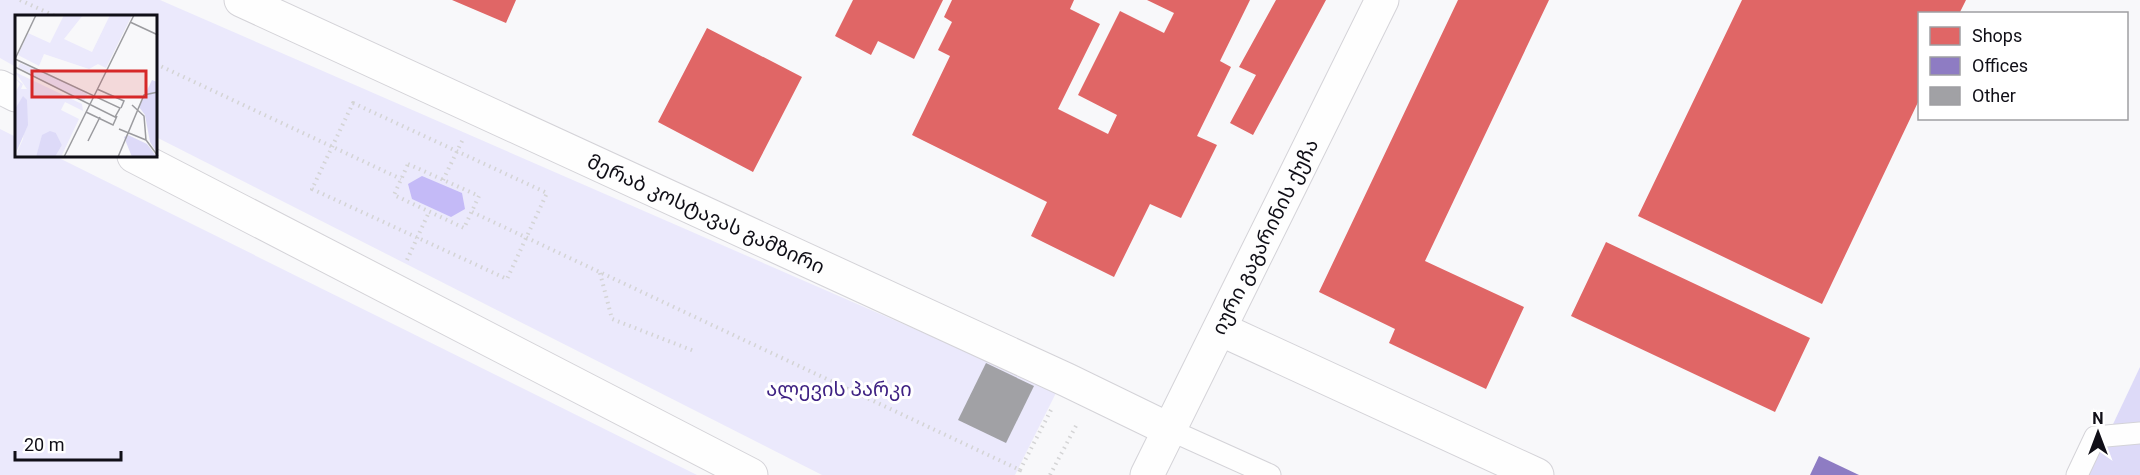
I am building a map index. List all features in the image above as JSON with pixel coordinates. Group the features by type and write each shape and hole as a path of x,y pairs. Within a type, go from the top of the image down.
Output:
{"street":[{"name":"მერაბ კოსტავას გამზირი","path":"241,0 1080,386 1170,430"},
{"name":"იური გაგარინის ქუჩა","path":"1147,475 1382,0"},
{"path":"0,87 15,94"},
{"path":"138,158 751,475"},
{"path":"1220,329 1537,475"}],"lane":[{"path":"1170,430 1266,474"},
{"path":"2077,475 2095,437 2140,433"}],"path":[{"path":"20,0 53,15"},
{"path":"158,65 401,179"},
{"path":"352,103 547,193 507,279 312,189 332,147 352,103"},
{"path":"443,180 477,109"},
{"path":"408,164 479,196 464,228 394,195 401,179 408,164"},
{"path":"392,290 429,212"},
{"path":"471,212 1019,473 1080,386"},
{"path":"600,272 612,319 694,351"},
{"path":"1050,475 1080,386"}],"green space":[{"name":"ალევის პარკი","path":"0,0 160,0 1057,391 1015,475 822,475 158,138 158,15 15,15 15,66 0,58"},
{"path":"0,129 15,136 15,158 59,158 697,475 0,475"}],"shaded area":[{"path":"422,176 462,193 465,209 451,217 412,199 408,184"},
{"path":"2140,367 2140,475 2089,475"}],"building: Shops":[{"path":"452,0 516,0 506,23"},
{"path":"853,0 943,0 914,59 878,41 871,55 835,36"},
{"path":"952,0 1074,0 1070,9 1100,24 1058,109 1108,134 1117,115 1078,95 1120,11 1164,33 1174,13 1147,0 1250,0 1220,61 1231,67 1197,136 1217,145 1181,218 1150,204 1114,277 1031,236 1047,202 912,135 950,56 938,50 952,22 944,17"},
{"path":"1276,0 1326,0 1253,135 1230,123 1256,75 1239,67"},
{"path":"1458,0 1549,0 1425,261 1524,307 1486,389 1389,343 1395,329 1319,292"},
{"path":"1742,0 1966,0 1960,12 1918,12 1918,102 1822,304 1638,216"},
{"path":"707,28 802,77 753,172 658,122"},
{"path":"1606,242 1810,338 1775,412 1571,316"}],"building: Offices":[{"path":"1819,456 1859,475 1810,475"}],"building: Other":[{"path":"986,363 1034,386 1006,443 958,420"}]}
